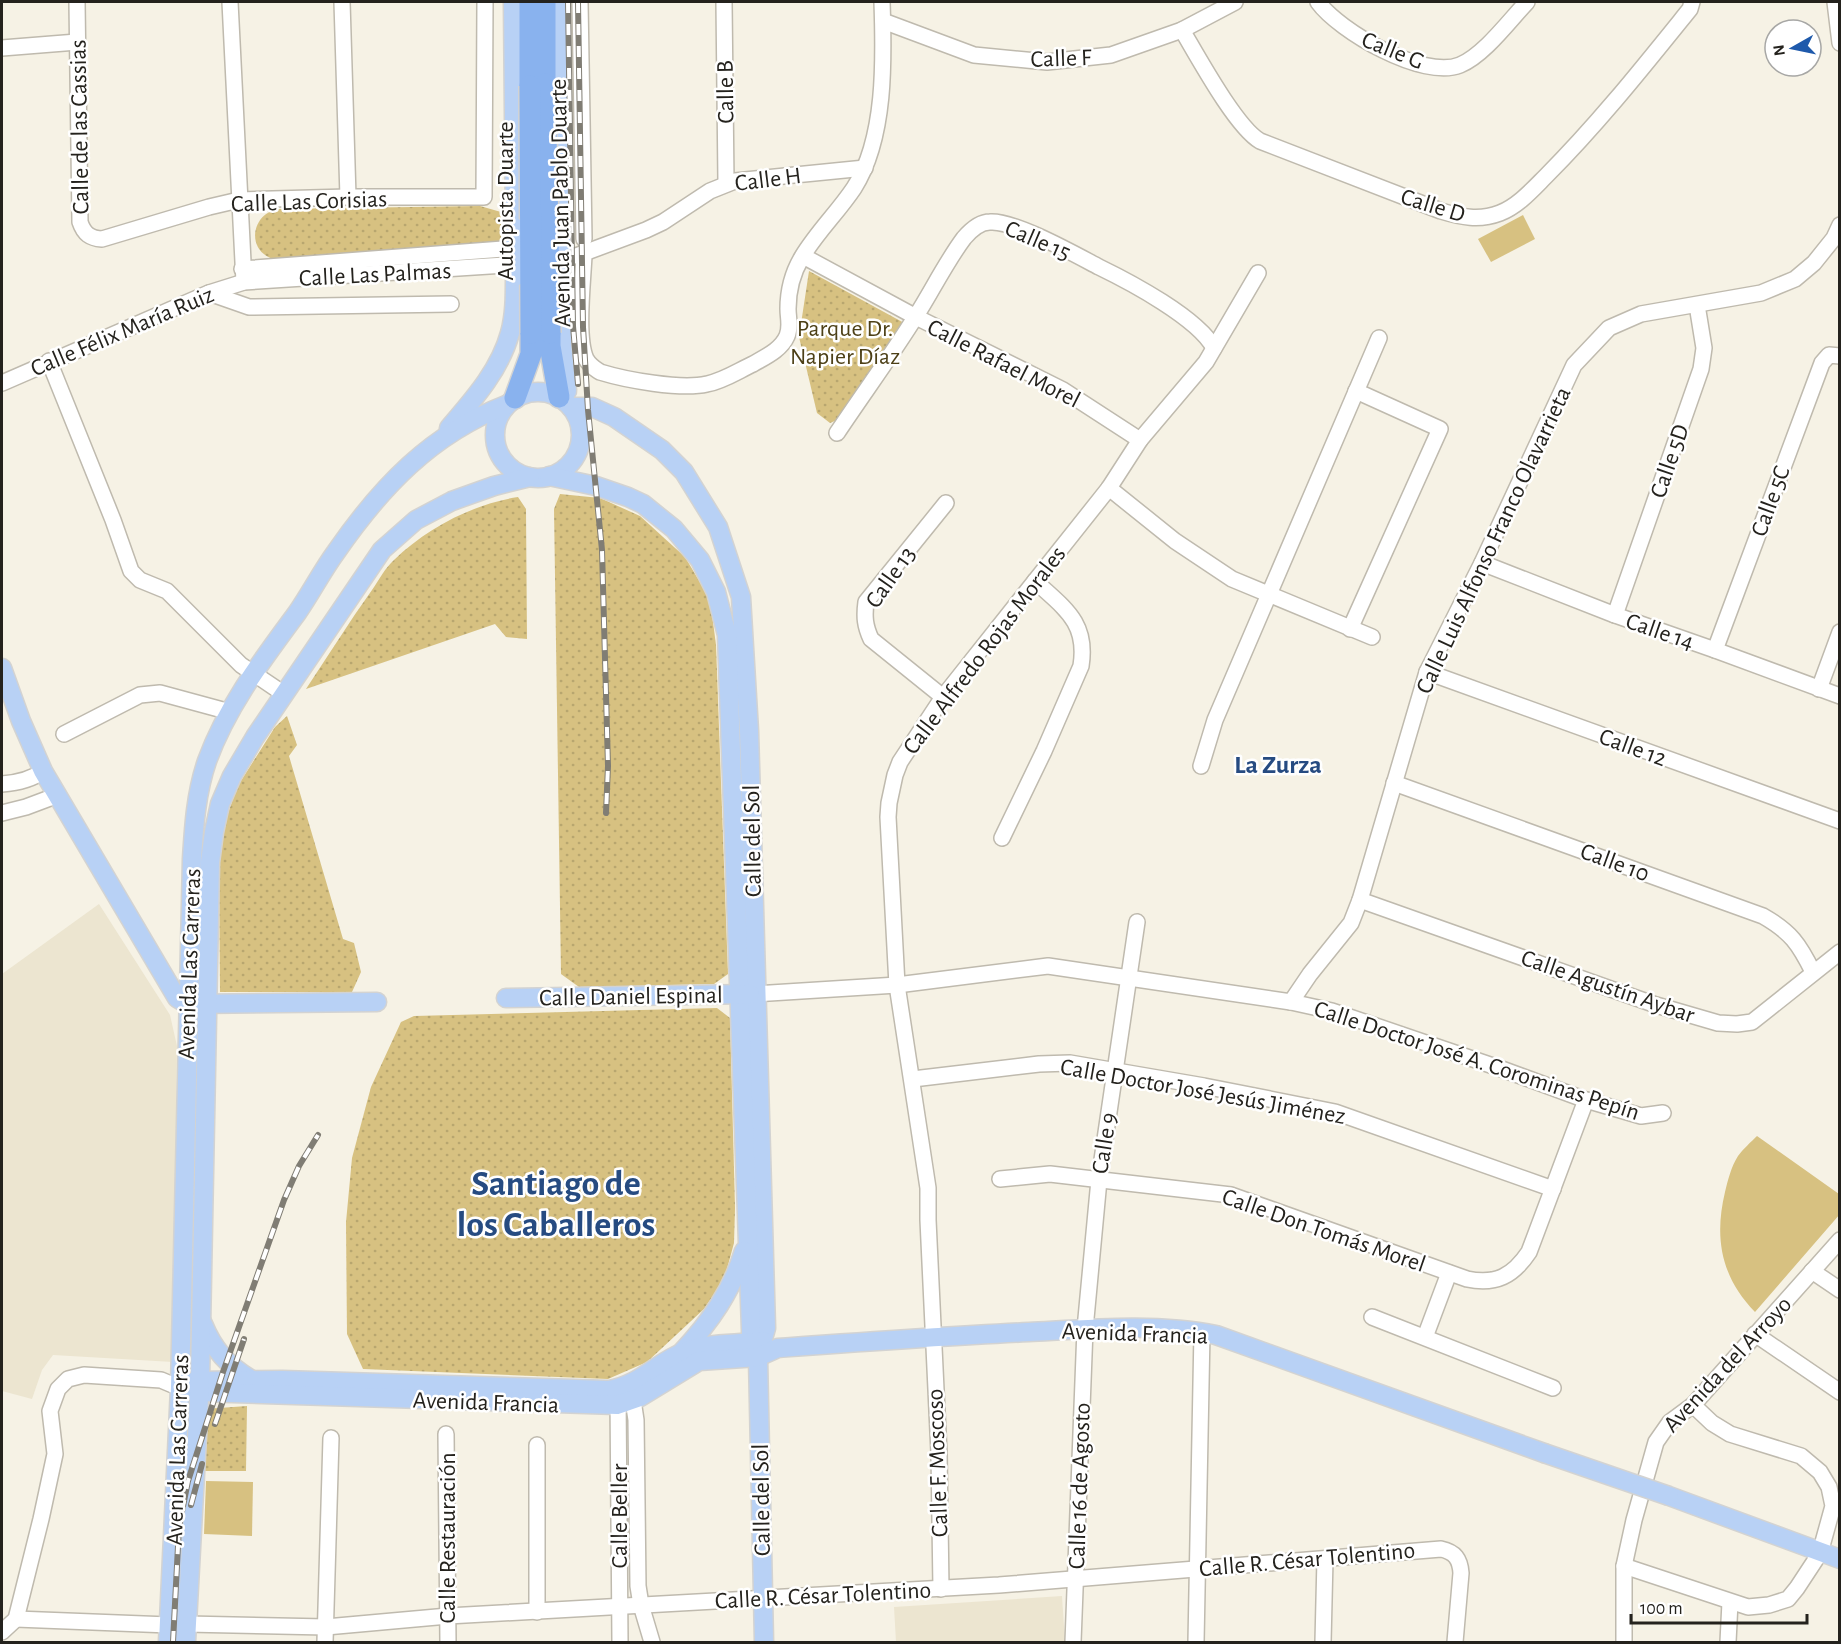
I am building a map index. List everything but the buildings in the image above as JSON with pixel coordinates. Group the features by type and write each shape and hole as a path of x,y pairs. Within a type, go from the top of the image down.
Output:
{"highway":[{"name":"Autopista Duarte","path":"510,402 531,354 530,2"},
{"name":"Autopista Duarte","path":"530,333 545,2"},
{"name":"Autopista Duarte","path":"530,333 550,346 566,403"}],"main road":[{"name":"Avenida Juan Pablo Duarte","path":"441,438 479,392 501,358 530,333 515,304 510,271 514,227 513,2"},
{"name":"Avenida Juan Pablo Duarte","path":"557,2 573,234 561,273 566,403"},
{"path":"537,391 548,393 566,403 579,422 581,434 575,456 568,466 549,476 530,477 518,473 507,465 497,448 495,429 499,416 510,402 525,393 537,391"},
{"name":"Avenida Las Carreras","path":"186,1642 174,1630 187,1004 195,816 200,784 208,759 230,712 253,674 363,515 411,463 441,438 510,402"},
{"name":"Calle del Sol","path":"566,403 592,408 614,417 662,450 684,472 718,527 741,597 740,731 747,994 749,1235 763,1347 764,1642"},
{"name":"Calle del Sol","path":"549,476 596,486 643,504 674,529 700,560 716,592 727,635 740,731"},
{"name":"Avenida Las Carreras","path":"174,1630 200,1386 210,862 220,804 232,776 255,737 382,550 416,520 452,501 494,486 530,477"},
{"path":"2,668 21,721 43,771 177,998 187,1004 377,1002"},
{"name":"Calle del Sol","path":"747,994 766,1329 763,1347"},
{"name":"Calle Daniel Espinal","path":"506,998 747,994"},
{"path":"682,1352 706,1325 725,1297 740,1266 749,1235"},
{"path":"202,1321 217,1351 233,1367 252,1380"},
{"name":"Avenida Francia","path":"200,1386 252,1380 601,1390 623,1395 682,1352 719,1345 763,1347 1085,1329 1202,1332 1270,1353 1820,1552"},
{"name":"Avenida Francia","path":"180,1384 623,1395 699,1361 763,1347"},
{"path":"1820,1552 1839,1559"}],"street":[{"name":"Calle de las Cassias","path":"77,2 80,222 86,234 102,239"},
{"path":"230,2 243,275"},
{"path":"342,2 348,197"},
{"name":"Calle Las Corisias","path":"102,239 238,200 484,197 485,2"},
{"path":"580,2 573,234 614,241"},
{"name":"Calle B","path":"724,2 726,183"},
{"path":"614,241 579,256 582,338 584,353 592,367 600,372 687,388 710,384 771,354 787,337 790,288 795,271 803,256 854,188 865,168 876,134 881,81 882,2"},
{"name":"Calle F","path":"883,21 974,55 1047,62 1111,56 1182,30 1235,2"},
{"name":"Calle G","path":"1318,2 1337,22 1357,37 1414,62 1443,68 1460,65 1479,52 1527,2"},
{"name":"Calle D","path":"1182,30 1216,86 1250,135 1441,212 1463,218 1475,218 1489,217 1512,207 1568,154 1690,9 1692,2"},
{"path":"1835,2 1839,43"},
{"path":"2,48 77,42"},
{"name":"Calle H","path":"614,241 633,236 663,222 689,203 726,183 865,168"},
{"name":"Calle 15","path":"837,434 916,317 963,239 974,228 989,222 1003,223 1037,237 1110,272 1184,316 1209,338 1214,348"},
{"name":"Calle Luis Alfonso Franco Olavarrieta","path":"1290,1002 1351,923 1360,900 1427,672 1482,563 1574,365 1609,328 1641,314 1761,293 1795,279 1821,254 1834,238 1839,225"},
{"name":"Calle Las Palmas","path":"243,275 503,249"},
{"name":"Calle Rafael Morel","path":"803,256 916,317 1063,390 1140,440"},
{"name":"Calle Las Palmas","path":"243,275 510,271"},
{"name":"Calle Alfredo Rojas Morales","path":"933,1337 928,1188 897,985 888,817 890,796 900,762 943,697 1109,488 1140,440 1206,362 1258,273"},
{"name":"Calle Félix María Ruiz","path":"2,383 243,275"},
{"path":"209,292 249,307 451,304"},
{"name":"Calle 5D","path":"1615,615 1701,369 1704,348 1697,304"},
{"path":"1201,766 1215,720 1379,338"},
{"name":"Calle 5C","path":"1715,650 1822,363 1837,356"},
{"path":"49,361 131,571 140,580 167,591 203,629 253,674 284,694"},
{"path":"1350,629 1440,429 1356,391"},
{"path":"1109,488 1175,541 1232,579 1372,637"},
{"name":"Calle 13","path":"943,697 871,639 864,615 866,602 946,503"},
{"name":"Calle 14","path":"1482,563 1615,615 1839,696"},
{"path":"1002,838 1044,751 1081,666 1083,653 1081,634 1070,612 1035,581"},
{"path":"1819,688 1839,632"},
{"name":"Calle 12","path":"1427,672 1839,821"},
{"path":"64,734 140,695 160,693 230,712"},
{"path":"2,784 16,783 43,771"},
{"name":"Calle 10","path":"1394,783 1764,916 1798,943 1813,972"},
{"path":"2,813 58,795"},
{"name":"Calle Agustín Aybar","path":"1360,900 1656,1005 1718,1023 1752,1022 1839,952"},
{"name":"Calle 9","path":"1085,1329 1098,1180 1137,922"},
{"name":"Calle Doctor José A. Corominas Pepín","path":"747,994 897,985 1048,966 1290,1002 1332,1011 1586,1100 1641,1116 1663,1113"},
{"name":"Calle Doctor José Jesús Jiménez","path":"913,1079 1039,1064 1070,1063 1314,1106 1553,1189"},
{"path":"1553,1189 1586,1100"},
{"name":"Calle Don Tomás Morel","path":"1000,1179 1050,1174 1231,1195 1467,1280 1481,1282 1510,1274 1520,1266 1529,1252 1553,1189"},
{"name":"Avenida del Arroyo","path":"1624,1642 1624,1566 1634,1520 1656,1442 1670,1422 1693,1406 1839,1240"},
{"path":"1812,1271 1839,1290"},
{"path":"1425,1337 1449,1273"},
{"path":"1372,1317 1553,1388"},
{"name":"Calle 16 de Agosto","path":"1073,1642 1085,1329"},
{"path":"1196,1642 1202,1332"},
{"path":"1755,1334 1839,1392"},
{"name":"Calle F. Moscoso","path":"933,1337 939,1453 941,1589"},
{"path":"2,1632 16,1619 41,1519 55,1454 50,1412 58,1389 68,1379 84,1375 161,1380 180,1384"},
{"path":"623,1395 636,1420 637,1568 641,1605 652,1642"},
{"name":"Calle Beller","path":"620,1642 623,1395"},
{"path":"1624,1566 1748,1608 1788,1599 1820,1552 1833,1506 1829,1487 1820,1472 1801,1455 1730,1434 1712,1423 1693,1406"},
{"name":"Calle Restauración","path":"446,1434 448,1642"},
{"path":"325,1642 331,1438"},
{"path":"537,1445 537,1612"},
{"name":"Calle R. César Tolentino","path":"16,1619 174,1630 326,1626 448,1616 941,1589 1441,1549 1456,1555 1460,1564 1455,1642"},
{"path":"1323,1642 1324,1559"},
{"path":"1728,1642 1730,1602"}],"shaded area":[{"path":"99,904 170,1015 177,1046 173,1362 53,1355 42,1370 32,1399 2,1391 2,974"},
{"path":"1062,1596 1065,1642 896,1642 894,1607"}],"green space":[{"path":"480,206 501,212 501,244 273,259 264,254 256,241 257,225 269,212 278,209"},
{"path":"1523,215 1535,239 1491,262 1478,239"},
{"name":"Parque Dr. Napier Díaz","path":"809,271 906,324 856,412 830,423 817,413 799,337"},
{"path":"560,494 600,498 640,516 685,557 710,599 716,645 728,974 714,984 579,987 561,974 554,509"},
{"path":"518,497 526,509 527,639 506,637 495,624 306,689 382,574 407,548 452,519 484,505"},
{"path":"287,716 297,745 289,756 343,939 354,943 361,972 352,992 220,992 219,862 226,819 237,787 275,727"},
{"path":"717,1008 730,1018 734,1243 724,1280 704,1309 647,1362 608,1379 363,1369 347,1334 346,1222 352,1158 371,1087 401,1022 414,1016"},
{"path":"1757,1136 1839,1194 1840,1214 1755,1312 1743,1299 1728,1271 1723,1256 1720,1225 1725,1192 1733,1165 1740,1153"},
{"path":"247,1406 246,1471 204,1471 205,1409"},
{"path":"206,1481 253,1482 252,1536 204,1534"}],"railway":[{"path":"568,2 573,326 578,384"},
{"path":"578,2 583,327 588,410 602,550 608,766 606,813"},
{"path":"173,1642 179,1527 188,1481 223,1372 284,1200 299,1166 318,1135"},
{"path":"215,1424 244,1339"},
{"path":"191,1505 202,1464"}],"district":[{"name":"La Zurza","path":"1278,764"},
{"name":"Santiago de los Caballeros","path":"556,1202"}]}
